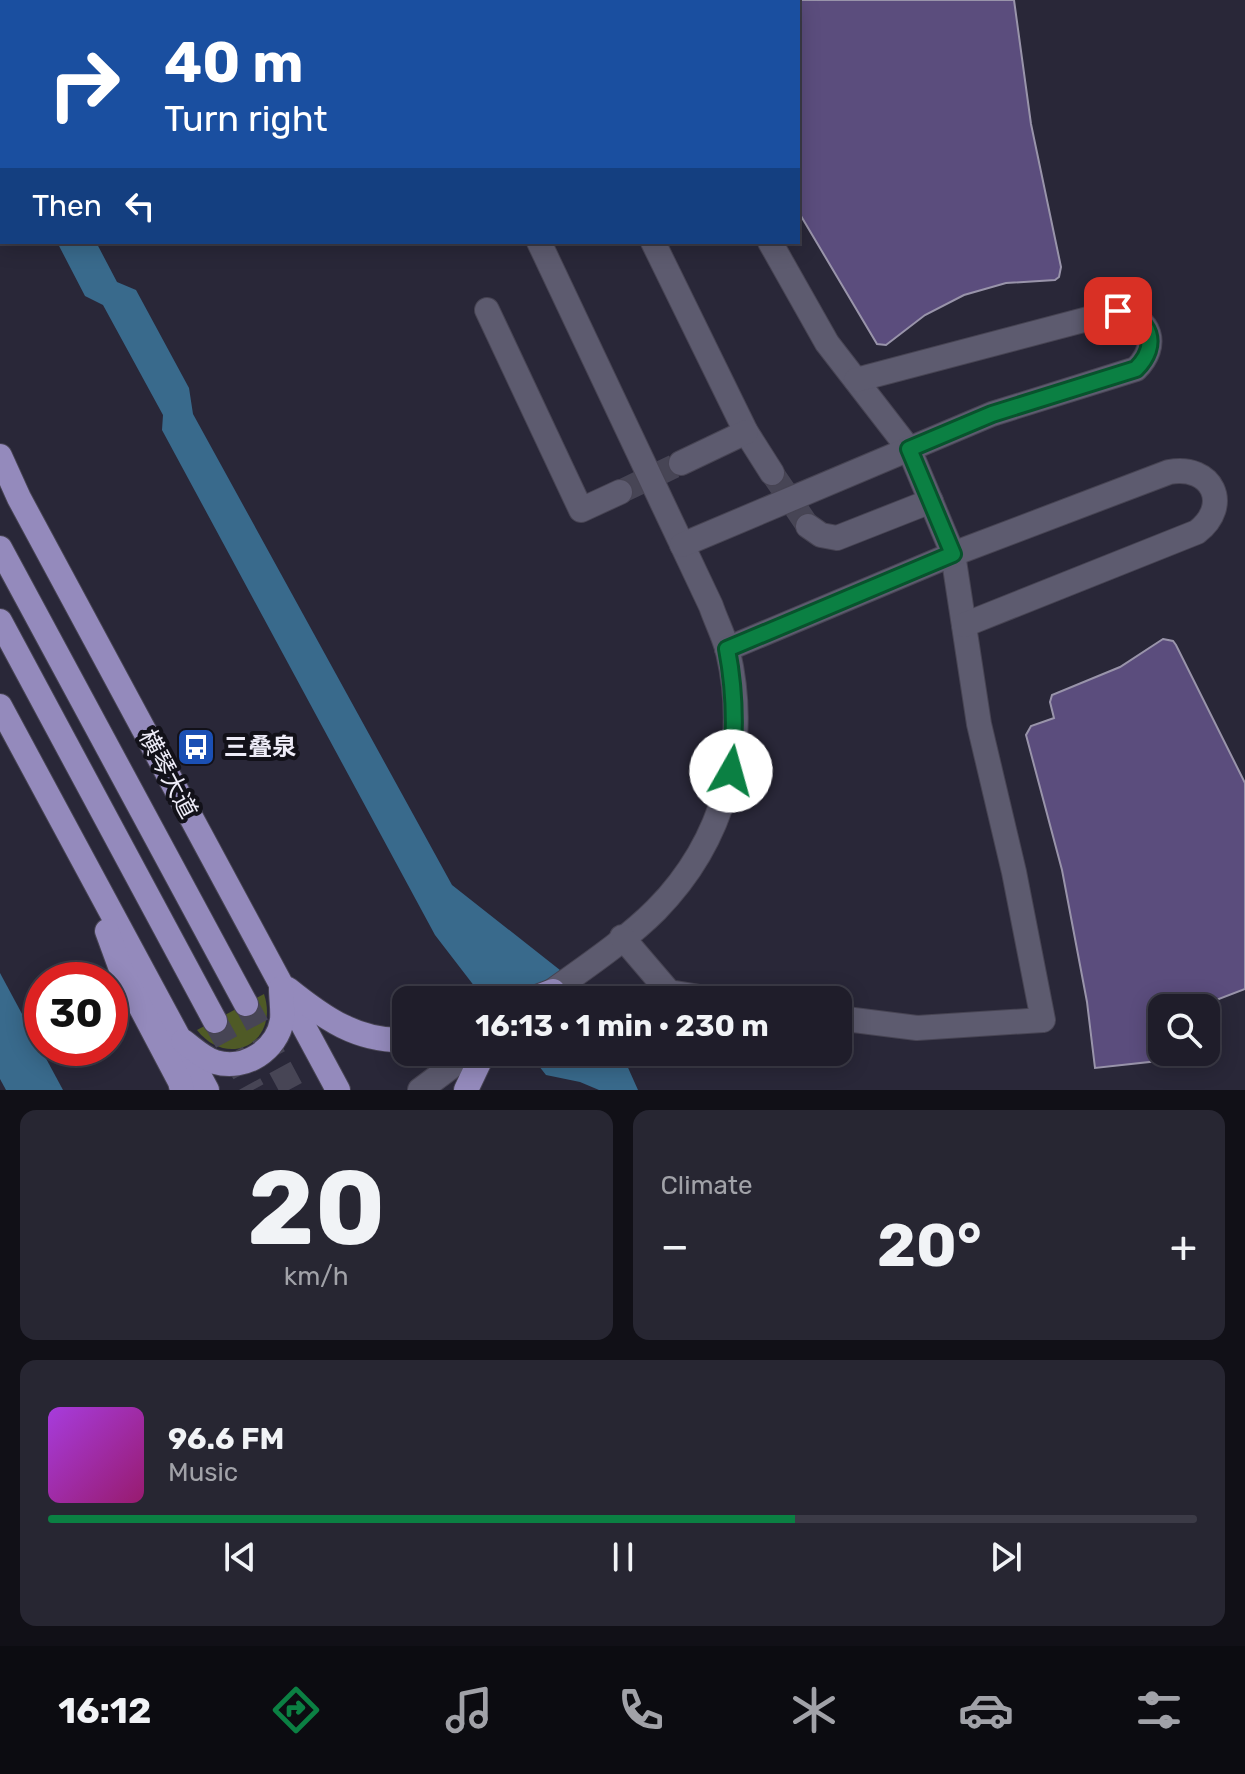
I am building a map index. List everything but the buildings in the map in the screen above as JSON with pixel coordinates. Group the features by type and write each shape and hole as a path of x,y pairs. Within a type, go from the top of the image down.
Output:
{"main road":[{"name":"横琴大道","path":"0,456 19,498 338,1090"},
{"path":"0,466 19,498"},
{"path":"0,548 246,1004"},
{"path":"0,621 215,1021"},
{"path":"0,706 207,1090"},
{"path":"83,860 122,972 182,1090"},
{"path":"178,1037 206,1058 219,1063 249,1061 261,1054 279,1031 282,1016 280,982"},
{"path":"280,982 318,1013 354,1033 392,1039"},
{"path":"466,1090 477,1066"}],"street":[{"path":"540,244 711,606 727,649 735,689 736,730 731,771 721,810 704,847 681,881 654,912 558,986"},
{"path":"654,244 746,432 772,473"},
{"path":"771,244 827,343 909,449 953,554 979,724 1014,872 1043,1020 917,1028 852,1020"},
{"path":"487,310 581,510 620,492"},
{"path":"682,545 992,414 1136,369 1145,360 1150,347 1142,322 1131,314 1118,311 856,380"},
{"path":"681,463 746,432"},
{"path":"727,649 953,554 1169,472 1184,469 1198,473 1209,482 1215,495 1215,510 1208,523 1197,532 964,625"},
{"path":"808,526 821,535 837,538 931,501"},
{"path":"622,937 664,986"},
{"path":"420,1090 452,1066"}],"green space":[{"path":"264,994 267,1011 265,1026 248,1045 236,1049 223,1048 209,1042 197,1030"}],"water":[{"path":"58,244 97,244 117,282 136,290 189,388 193,414 452,885 580,986 474,986 435,935 162,430 163,415 103,305 85,296"},
{"path":"0,973 24,1018 24,1066 50,1066 63,1090 6,1090 0,1079"},
{"path":"539,1066 627,1066 638,1090 599,1090 580,1082 546,1075"}],"tunnel":[{"path":"620,492 681,463"},
{"path":"772,473 808,526"},
{"path":"246,1004 292,1090"},
{"path":"215,1021 253,1090"}],"place":[{"name":"三叠泉","path":"196,747"}],"route":[{"path":"731,771 736,730 735,689 727,649 953,554 909,449 992,414 1136,369 1145,360 1150,347 1148,334 1142,322 1131,314 1118,311"}]}
